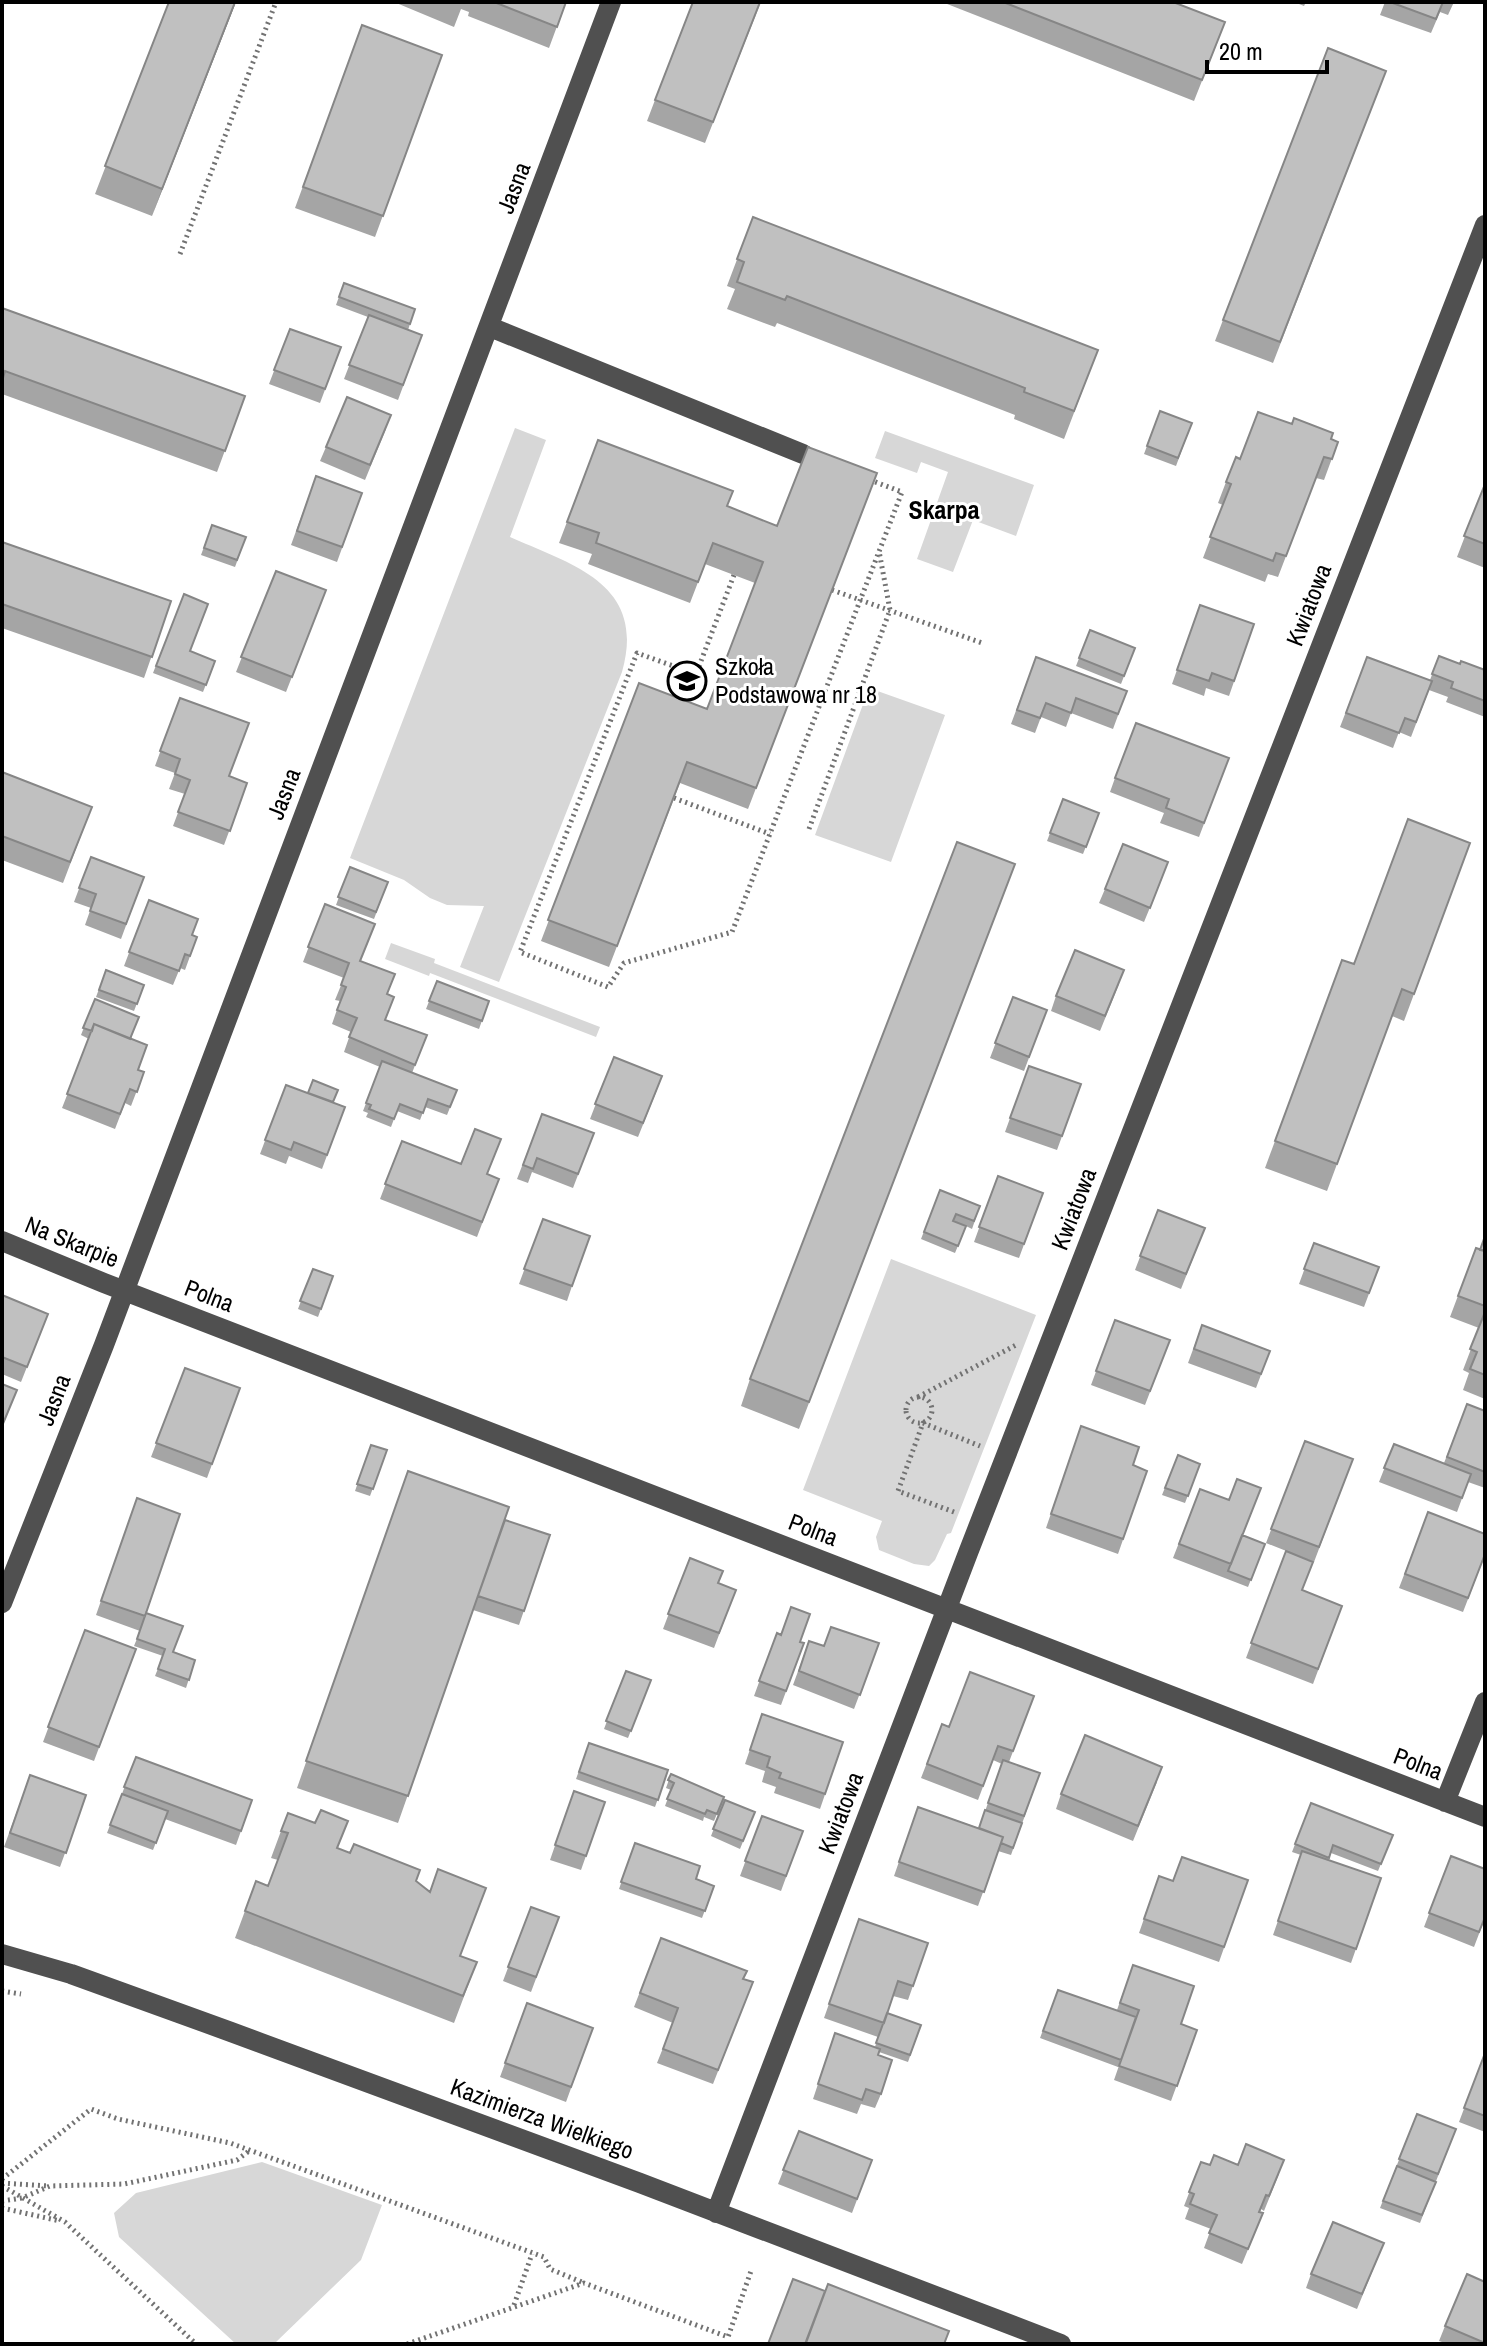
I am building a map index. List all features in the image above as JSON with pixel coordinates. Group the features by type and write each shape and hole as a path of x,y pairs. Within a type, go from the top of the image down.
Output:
{"street":[{"name":"Jasna","path":"2,1603 490,327 611,2"},
{"name":"Kwiatowa","path":"716,2213 1485,225"},
{"path":"490,327 803,454"},
{"name":"Na Skarpie","path":"2,1241 123,1290"},
{"name":"Polna","path":"123,1290 1485,1817"},
{"path":"1445,1802 1485,1702"},
{"name":"Kazimierza Wielkiego","path":"2,1954 71,1974 1061,2344"}],"path":[{"path":"180,254 276,2"},
{"path":"734,575 696,674 637,653 520,952 608,987 624,963 732,932 902,492 859,476"},
{"path":"809,829 890,610 879,551"},
{"path":"832,590 982,643"},
{"path":"674,798 770,834"},
{"path":"988,1450 923,1423 915,1423 906,1413 910,1400 1019,1343"},
{"path":"918,1397 926,1399 932,1409 923,1423 898,1491 963,1515"},
{"path":"2,2183 91,2109 118,2119 230,2143 544,2257 550,2269 728,2337 751,2271"},
{"path":"2,2183 50,2186 124,2184 237,2160 250,2151"},
{"path":"2,2183 65,2222 196,2344"},
{"path":"2,2201 22,2198 50,2186"},
{"path":"2,2208 65,2222"},
{"path":"514,2305 532,2253"},
{"path":"407,2344 584,2283"}],"shaded area":[{"path":"515,428 546,440 510,537 580,569 599,582 614,598 624,618 627,642 622,672 499,982 460,967 484,906 447,905 430,898 404,880 350,858"},
{"path":"885,431 1034,485 1016,536 973,520 953,572 917,559 948,472 921,462 917,473 875,458"},
{"path":"869,688 945,715 891,862 815,835"},
{"path":"391,943 435,959 434,963 600,1027 596,1037 430,973 429,976 385,959"},
{"path":"891,1259 1036,1315 951,1533 947,1534 929,1566 914,1564 879,1550 876,1537 882,1521 803,1490"},
{"path":"262,2162 382,2205 361,2260 276,2342 236,2344 119,2237 114,2213 136,2193"}],"building":[{"path":"169,2 235,2 162,189 105,166"},
{"path":"494,2 566,2 557,27"},
{"path":"693,2 760,2 713,122 655,100"},
{"path":"1003,2 1173,2 1225,22 1202,80"},
{"path":"1390,2 1443,2 1436,19"},
{"path":"362,25 442,55 383,216 303,187"},
{"path":"1328,48 1386,71 1280,342 1223,320"},
{"path":"753,217 1098,350 1074,411 1024,392 1025,388 787,296 785,300 737,282 744,262 737,259"},
{"path":"344,283 415,309 410,324 339,297"},
{"path":"2,308 245,396 225,451 5,371 3,378"},
{"path":"369,315 422,335 403,385 349,365"},
{"path":"290,329 341,347 325,389 274,370"},
{"path":"347,397 391,415 370,465 326,447"},
{"path":"1160,411 1192,423 1178,458 1147,446"},
{"path":"1258,412 1292,424 1294,418 1333,433 1331,439 1338,442 1332,459 1324,457 1286,556 1276,553 1273,561 1210,537 1231,484 1226,482 1236,457 1240,459"},
{"path":"598,440 733,491 727,506 777,526 808,447 877,473 756,788 687,762 617,946 548,920 639,683 707,709 763,562 713,543 698,582 596,543 599,533 567,522"},
{"path":"316,476 362,493 342,547 297,531"},
{"path":"1485,484 1485,544 1464,536"},
{"path":"212,525 246,537 237,560 204,548"},
{"path":"2,542 171,601 152,657 2,604"},
{"path":"276,571 326,590 292,677 241,657"},
{"path":"184,594 208,604 190,651 215,661 206,685 156,666"},
{"path":"1200,605 1254,624 1234,681 1212,673 1209,681 1177,670"},
{"path":"1090,630 1135,648 1124,676 1079,658"},
{"path":"1439,656 1485,670 1485,701 1451,688 1453,682 1432,674"},
{"path":"1036,657 1127,691 1118,714 1076,698 1071,713 1046,703 1040,718 1017,710"},
{"path":"1367,657 1432,681 1416,722 1405,718 1399,733 1346,713"},
{"path":"180,698 249,723 229,776 247,783 230,831 178,812 190,780 175,774 180,759 160,751"},
{"path":"1136,723 1229,758 1204,823 1166,808 1169,799 1115,778"},
{"path":"2,772 92,807 70,862 2,836"},
{"path":"1063,799 1099,813 1086,847 1050,833"},
{"path":"1408,819 1470,843 1414,994 1402,989 1337,1164 1275,1141 1342,960 1354,964"},
{"path":"957,842 1015,864 809,1402 750,1379"},
{"path":"1123,844 1168,862 1150,908 1105,889"},
{"path":"91,857 144,877 126,924 90,911 96,894 79,888"},
{"path":"350,867 388,882 376,912 338,897"},
{"path":"149,900 198,919 192,935 197,937 190,956 185,954 179,971 129,952"},
{"path":"325,904 375,924 360,961 395,974 387,994 394,997 385,1020 427,1035 415,1065 349,1037 357,1018 337,1010 346,987 341,985 349,963 308,947"},
{"path":"1075,950 1124,970 1105,1016 1056,996"},
{"path":"106,970 144,985 137,1004 99,990"},
{"path":"437,981 489,1001 482,1021 429,1001"},
{"path":"1013,997 1047,1010 1029,1057 995,1043"},
{"path":"95,999 139,1017 130,1039 94,1024 92,1031 83,1028"},
{"path":"94,1024 147,1045 138,1070 144,1072 137,1092 130,1089 120,1114 67,1094"},
{"path":"614,1057 662,1076 643,1123 595,1104"},
{"path":"382,1061 457,1090 450,1107 428,1099 423,1113 400,1104 394,1119 369,1109 371,1105 366,1103"},
{"path":"1029,1066 1081,1084 1062,1136 1010,1118"},
{"path":"313,1080 338,1090 333,1102 308,1093"},
{"path":"286,1085 345,1107 327,1155 294,1142 291,1150 265,1140"},
{"path":"542,1114 594,1133 578,1174 537,1158 533,1169 523,1165"},
{"path":"475,1129 501,1139 487,1174 499,1179 482,1222 385,1184 402,1141 461,1164"},
{"path":"998,1176 1043,1193 1024,1244 979,1227"},
{"path":"940,1190 980,1206 974,1221 956,1214 953,1221 966,1226 958,1246 924,1232"},
{"path":"1158,1210 1205,1228 1186,1274 1140,1256"},
{"path":"543,1219 590,1236 572,1286 524,1269"},
{"path":"1314,1243 1379,1267 1369,1293 1304,1269"},
{"path":"1476,1248 1485,1251 1485,1306 1458,1296"},
{"path":"313,1269 333,1276 321,1309 300,1301"},
{"path":"2,1295 48,1314 27,1367 2,1357"},
{"path":"1485,1312 1485,1375 1470,1369 1477,1352 1470,1349"},
{"path":"1115,1320 1170,1340 1150,1391 1096,1371"},
{"path":"1202,1325 1270,1351 1261,1374 1194,1349"},
{"path":"185,1368 240,1388 212,1464 156,1443"},
{"path":"2,1384 17,1390 2,1426"},
{"path":"1467,1404 1485,1411 1485,1472 1447,1457"},
{"path":"1081,1426 1139,1447 1133,1465 1147,1471 1123,1539 1051,1514"},
{"path":"1305,1441 1353,1459 1319,1547 1271,1529"},
{"path":"1394,1444 1471,1474 1462,1498 1384,1468"},
{"path":"371,1445 387,1450 373,1489 357,1484"},
{"path":"1178,1455 1200,1464 1188,1496 1165,1488"},
{"path":"408,1471 509,1507 408,1796 306,1761"},
{"path":"1237,1479 1261,1488 1231,1564 1179,1544 1200,1489 1229,1500"},
{"path":"137,1498 180,1514 145,1616 101,1601"},
{"path":"1428,1512 1485,1534 1485,1554 1468,1598 1405,1574"},
{"path":"505,1520 550,1535 524,1611 478,1596"},
{"path":"1242,1535 1265,1544 1251,1580 1228,1571"},
{"path":"1286,1551 1313,1562 1302,1590 1342,1606 1318,1669 1251,1643"},
{"path":"690,1558 723,1571 718,1583 736,1590 719,1633 668,1614"},
{"path":"791,1607 810,1614 800,1642 804,1643 786,1691 759,1681 777,1633 781,1635"},
{"path":"146,1613 183,1626 173,1652 195,1660 189,1680 158,1669 165,1649 137,1639"},
{"path":"831,1627 879,1643 860,1695 799,1671 809,1641 824,1646"},
{"path":"85,1630 136,1649 99,1747 48,1727"},
{"path":"626,1671 651,1680 631,1731 606,1721"},
{"path":"970,1672 1034,1696 1013,1751 998,1746 983,1786 927,1764 942,1724 949,1727"},
{"path":"762,1714 843,1742 825,1794 779,1778 781,1773 767,1767 770,1757 750,1750"},
{"path":"1085,1735 1162,1767 1138,1826 1061,1794"},
{"path":"589,1743 668,1770 658,1800 579,1772"},
{"path":"136,1757 252,1800 241,1831 124,1787"},
{"path":"1003,1760 1040,1773 1024,1816 988,1803"},
{"path":"671,1774 724,1797 717,1814 707,1810 705,1814 667,1799 674,1783 668,1780"},
{"path":"30,1775 86,1795 66,1853 10,1833"},
{"path":"574,1791 605,1802 586,1856 555,1845"},
{"path":"122,1794 168,1811 156,1843 110,1825"},
{"path":"725,1800 755,1812 743,1841 713,1829"},
{"path":"1311,1803 1393,1835 1381,1864 1333,1845 1329,1858 1295,1844"},
{"path":"918,1807 1003,1837 984,1892 899,1862"},
{"path":"321,1810 348,1821 337,1848 350,1853 354,1844 420,1870 416,1881 430,1892 438,1869 486,1888 460,1956 477,1962 463,1996 245,1911 256,1881 268,1886 288,1833 281,1831 288,1813 315,1823"},
{"path":"985,1810 1022,1823 1013,1848 1001,1843 1003,1837 979,1828"},
{"path":"762,1816 803,1831 786,1876 745,1861"},
{"path":"635,1843 700,1866 696,1879 714,1886 705,1911 621,1882"},
{"path":"1302,1851 1381,1878 1356,1949 1278,1921"},
{"path":"1451,1856 1485,1869 1485,1917 1479,1932 1429,1913"},
{"path":"1182,1857 1248,1880 1224,1947 1144,1919 1159,1876 1173,1881"},
{"path":"531,1907 559,1917 536,1977 508,1967"},
{"path":"859,1919 928,1943 913,1986 898,1981 884,2023 829,2004"},
{"path":"661,1938 747,1971 743,1979 753,1982 718,2070 663,2049 678,2008 640,1993"},
{"path":"1133,1965 1194,1986 1181,2024 1197,2030 1177,2086 1119,2066 1139,2010 1120,2003"},
{"path":"1058,1990 1136,2017 1121,2060 1043,2031"},
{"path":"527,2003 593,2028 571,2087 505,2063"},
{"path":"887,2013 921,2025 910,2055 876,2043"},
{"path":"835,2033 880,2049 878,2055 892,2060 881,2094 866,2089 862,2100 818,2084"},
{"path":"1485,2053 1485,2116 1464,2108"},
{"path":"1417,2114 1456,2129 1438,2174 1399,2159"},
{"path":"799,2131 872,2160 857,2199 783,2170"},
{"path":"1246,2144 1284,2160 1259,2212 1263,2213 1248,2249 1209,2233 1217,2215 1190,2204 1194,2194 1189,2192 1201,2162 1210,2165 1214,2155 1238,2165"},
{"path":"1397,2166 1436,2182 1422,2215 1383,2201"},
{"path":"1333,2222 1384,2243 1362,2294 1311,2274"},
{"path":"1467,2274 1485,2282 1485,2343 1445,2326"},
{"path":"793,2279 825,2291 805,2344 768,2344"},
{"path":"828,2284 949,2331 944,2344 806,2343"}],"place":[{"name":"Szkoła Podstawowa nr 18","path":"687,681"}],"district":[{"name":"Skarpa","path":"944,510"}]}
